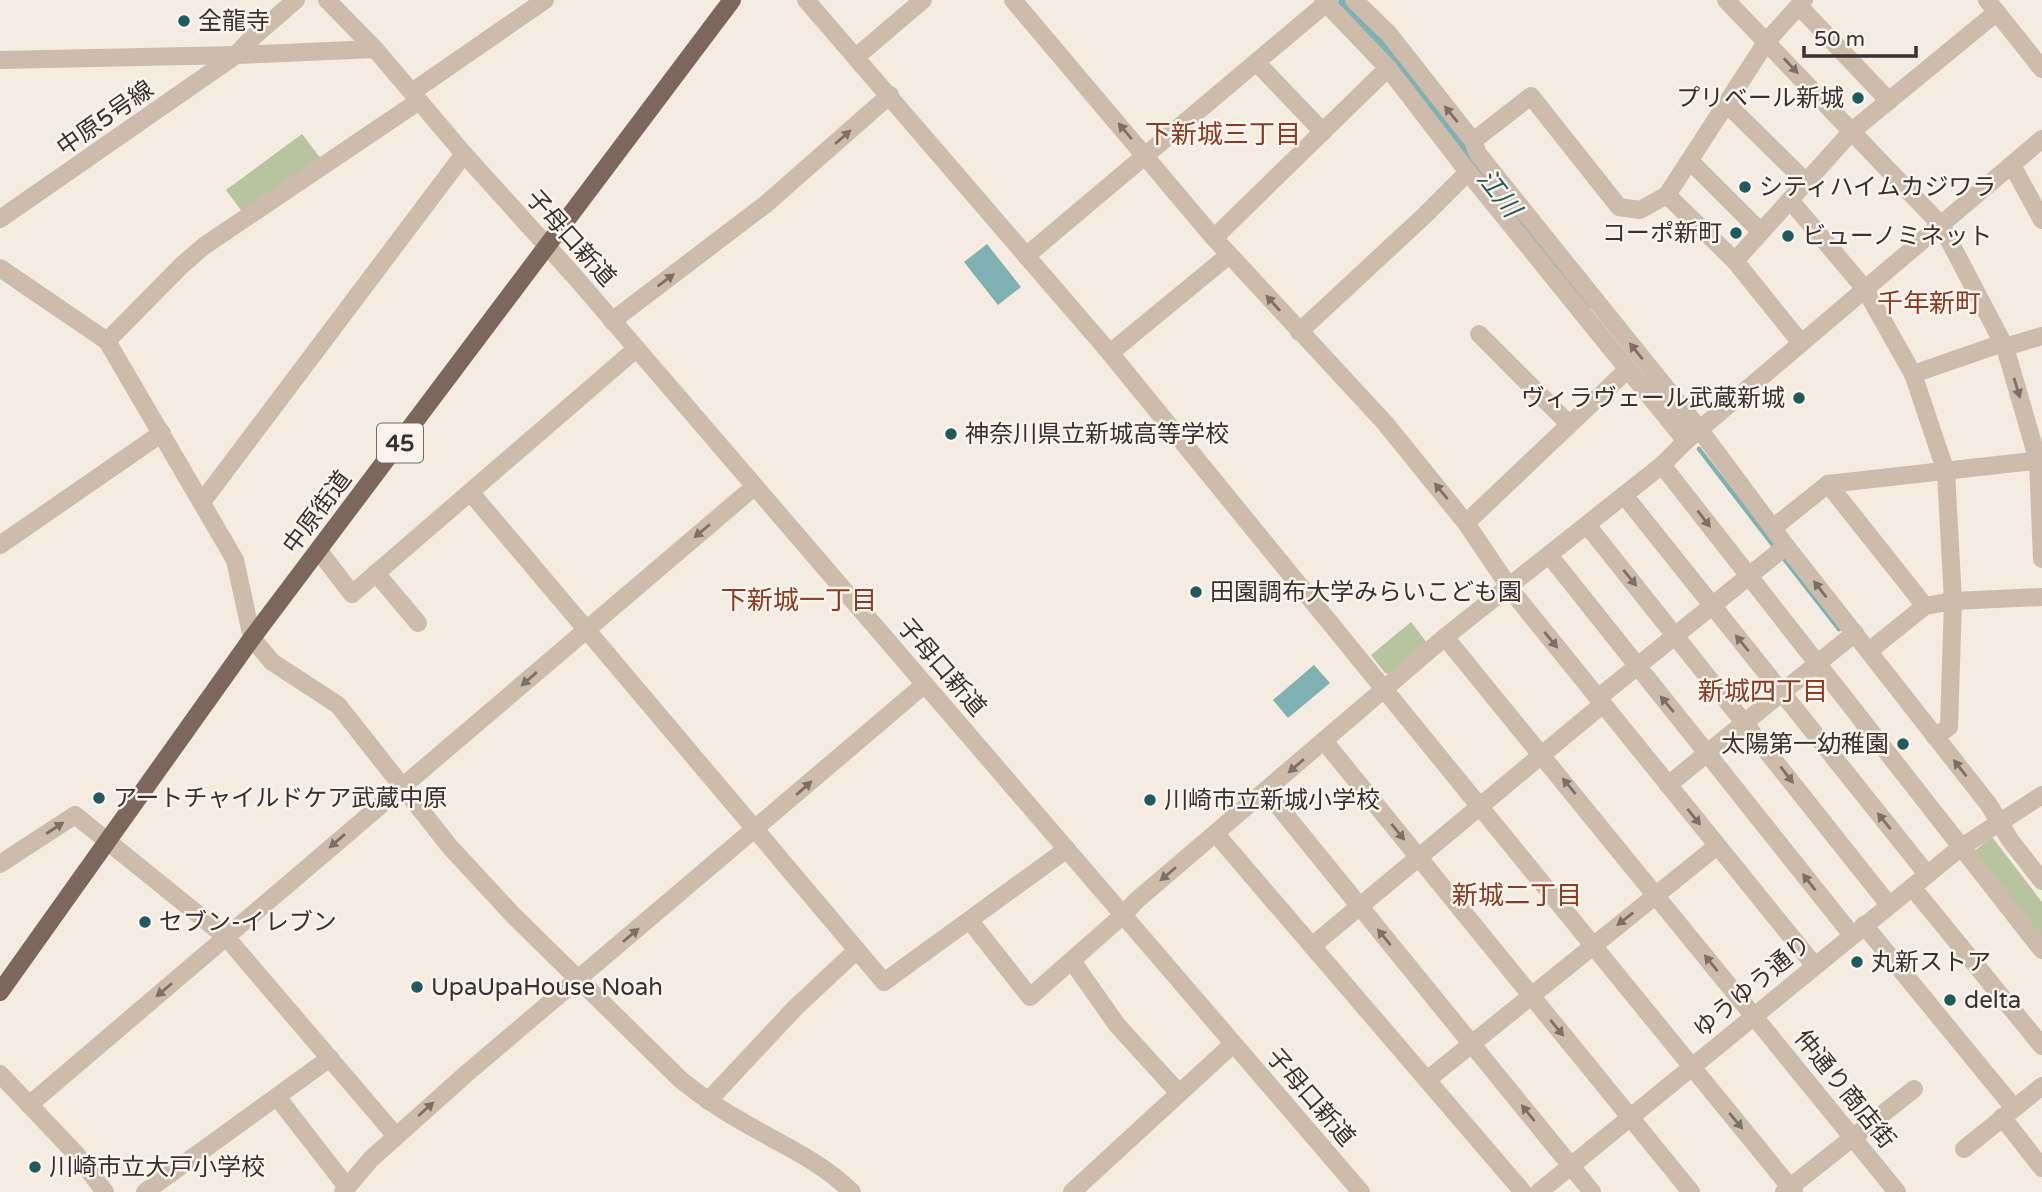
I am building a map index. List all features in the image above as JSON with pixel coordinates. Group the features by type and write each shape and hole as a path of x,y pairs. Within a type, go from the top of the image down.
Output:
{"main road":[{"name":"中原街道","path":"0,992 252,638 732,0"}],"street":[{"name":"中原5号線","path":"0,219 236,55 296,0"},
{"name":"子母口新道","path":"327,0 375,49 612,321 1361,1192"},
{"name":"子母口新道","path":"341,0 375,49"},
{"path":"107,341 204,246 415,97 545,0"},
{"path":"806,0 1111,353 1789,1190 1914,1089"},
{"path":"856,57 923,0"},
{"path":"1013,0 1214,238 1385,423 1466,523 1509,587 1815,966"},
{"path":"1354,0 1389,34 1693,436"},
{"path":"1726,0 1941,225 2004,345 2040,461 2042,559"},
{"path":"1026,256 1327,1 1388,68 1627,370 1693,436 1773,528 1989,805 2010,840 2042,881"},
{"path":"1299,332 1466,169 1476,148 1531,96 1619,208 1640,210 1667,195 1767,41 1802,3 1889,101"},
{"path":"1735,261 1852,131 1889,101 1992,6 2042,69"},
{"path":"0,60 375,49"},
{"path":"1257,63 1323,132"},
{"path":"1214,238 1388,68"},
{"path":"612,321 766,204 890,95"},
{"path":"1727,104 1806,182"},
{"path":"970,920 1030,997 1137,900 1445,637 1662,464 2042,141"},
{"path":"202,502 464,154"},
{"path":"1689,161 1761,233"},
{"path":"2012,165 2042,220"},
{"path":"1667,195 1735,261 1801,344"},
{"path":"1790,200 1865,289 1913,374 1946,472 1953,601 1950,727 1936,737"},
{"path":"1111,353 1229,255"},
{"path":"0,268 107,341 235,560 252,638 272,662 338,705 450,847 513,915 681,1080 708,1101 821,1164 852,1192"},
{"path":"1479,334 1569,424"},
{"path":"1913,374 2004,345 2042,336"},
{"path":"319,551 352,594 636,349"},
{"path":"1466,523 1627,370"},
{"path":"0,545 162,433"},
{"path":"1773,528 1828,484 2040,461"},
{"path":"1662,464 2042,950"},
{"path":"1828,484 1925,606"},
{"path":"29,1105 754,487"},
{"path":"471,493 884,982 1067,849"},
{"path":"1624,495 1927,874"},
{"path":"1587,525 1889,905"},
{"path":"1312,946 1543,754 1636,667 1786,545"},
{"path":"1549,555 1636,667 2008,1113 2042,1168"},
{"path":"376,573 418,623"},
{"path":"1869,651 1925,606 1953,601 2042,597"},
{"path":"1668,785 1855,633"},
{"name":"仲通り商店街","path":"1445,637 1543,754 1897,1192"},
{"path":"277,1097 345,1189 396,1136 925,684"},
{"path":"1324,741 1691,1192"},
{"path":"1266,791 1592,1192"},
{"name":"ゆうゆう通り","path":"1539,1192 1927,874 1960,848 2042,795"},
{"path":"0,864 75,815 226,937 396,1136"},
{"path":"1216,834 1523,1192"},
{"path":"1427,1080 1717,846"},
{"path":"1912,887 2042,1046"},
{"path":"708,1101 780,1024 857,950"},
{"path":"1072,961 1117,1025 1178,1093"},
{"path":"1072,1192 1233,1044"},
{"path":"145,1192 330,1058"},
{"path":"0,1074 76,1154 105,1192"},
{"path":"1964,1149 2041,1089"}],"green space":[{"path":"302,134 325,164 246,217 226,190"},
{"path":"1411,622 1427,643 1390,674 1385,673 1371,655"},
{"path":"1992,837 2042,902 2042,940 1973,852"}],"water":[{"path":"987,244 1021,287 998,305 964,262"},
{"path":"1314,665 1330,683 1288,718 1273,700"}],"waterway":[{"name":"江川","path":"1339,0 1393,60 1581,299"},
{"path":"1699,449 1776,549"},
{"path":"1782,556 1839,629"}],"place":[{"name":"全龍寺","path":"184,21"},
{"name":"プリベール新城","path":"1858,98"},
{"name":"シティハイムカジワラ","path":"1745,187"},
{"name":"コーポ新町","path":"1736,233"},
{"name":"ビューノミネット","path":"1788,236"},
{"name":"ヴィラヴェール武蔵新城","path":"1799,398"},
{"name":"神奈川県立新城高等学校","path":"951,434"},
{"name":"田園調布大学みらいこども園","path":"1196,592"},
{"name":"太陽第一幼稚園","path":"1903,744"},
{"name":"アートチャイルドケア武蔵中原","path":"99,798"},
{"name":"川崎市立新城小学校","path":"1150,800"},
{"name":"セブン-イレブン","path":"145,922"},
{"name":"丸新ストア","path":"1857,962"},
{"name":"UpaUpaHouse Noah","path":"417,987"},
{"name":"delta","path":"1950,1000"},
{"name":"川崎市立大戸小学校","path":"35,1167"}],"district":[{"name":"下新城三丁目","path":"1223,134"},
{"name":"千年新町","path":"1929,303"},
{"name":"下新城一丁目","path":"799,600"},
{"name":"新城四丁目","path":"1763,691"},
{"name":"新城二丁目","path":"1517,895"}]}
